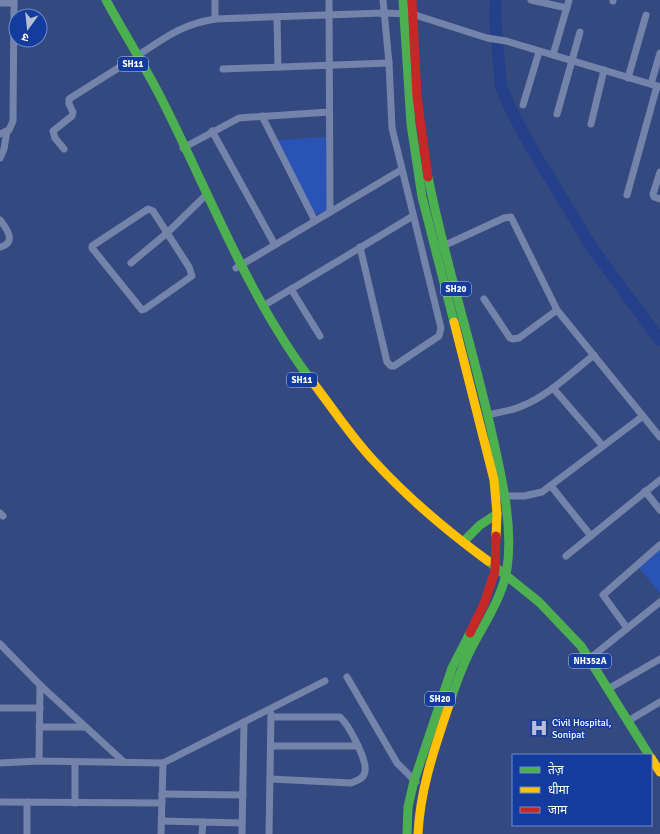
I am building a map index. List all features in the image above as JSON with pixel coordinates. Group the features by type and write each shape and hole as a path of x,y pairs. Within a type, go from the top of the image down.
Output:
{"main road":[{"name":"SH11","path":"96,0 134,58"},
{"name":"SH11","path":"106,0 238,267 285,358 368,464 406,504 448,540 508,577"},
{"name":"SH20","path":"403,0 408,13 418,125 431,194 488,414 500,496 497,514 495,568 484,604 466,639 444,690 414,781 408,807 407,834"},
{"name":"SH20","path":"412,0 408,13 414,154 422,197 435,250 494,480 508,523 508,577 464,664 424,784 418,818 418,834"},
{"name":"SH11","path":"164,116 183,148 204,197"},
{"name":"SH11","path":"246,282 263,306 291,354 373,460 411,499 495,568"},
{"path":"463,542 480,525 497,514"},
{"name":"NH352A","path":"508,577 555,618 581,646 648,754"},
{"path":"652,760 660,772"}],"street":[{"path":"215,0 215,19"},
{"path":"329,0 330,212"},
{"path":"360,247 387,362 391,366 394,366 439,336 441,332 392,128 389,63 383,13 383,0"},
{"path":"531,0 567,8"},
{"path":"553,55 569,0"},
{"path":"0,3 14,2 13,121 7,131 4,149 0,158"},
{"path":"64,149 55,138 53,132 73,114 69,98 179,29 197,22 215,19 408,13 656,86"},
{"path":"628,78 646,15"},
{"path":"277,17 278,67"},
{"path":"558,114 580,32"},
{"path":"523,105 539,52"},
{"path":"627,195 656,86 660,53"},
{"path":"223,69 389,63"},
{"path":"590,124 604,70"},
{"path":"183,148 212,131 239,118 329,112"},
{"path":"262,116 315,221"},
{"path":"0,134 7,131"},
{"path":"212,131 275,245"},
{"path":"238,267 401,170"},
{"path":"660,173 654,196 660,199"},
{"path":"131,263 167,233 204,197"},
{"path":"148,209 153,211 167,233 189,267 192,276 142,310 92,248 92,246 148,209"},
{"path":"263,306 413,216"},
{"path":"435,250 504,218 511,217 557,310 660,437"},
{"path":"0,220 7,228 10,235 10,241 6,246 0,247"},
{"path":"291,289 320,336"},
{"path":"484,299 510,338 513,339 519,338 557,310"},
{"path":"488,414 522,406 553,388 594,355"},
{"path":"553,388 603,446"},
{"path":"500,496 534,495 551,486 643,416"},
{"path":"566,556 660,480"},
{"path":"551,486 591,536"},
{"path":"645,491 660,510"},
{"path":"627,628 603,595 660,545"},
{"path":"589,659 660,602"},
{"path":"0,644 40,685 124,762"},
{"path":"608,689 660,659"},
{"path":"347,677 397,763 414,781 424,784"},
{"path":"0,763 39,761 163,763 325,682"},
{"path":"39,761 40,685"},
{"path":"628,721 660,702"},
{"path":"0,708 40,708"},
{"path":"269,834 271,709"},
{"path":"270,779 351,783 360,780 365,772 358,746 340,717 271,718"},
{"path":"242,834 244,722"},
{"path":"40,727 85,727"},
{"path":"271,746 358,746"},
{"path":"75,762 75,803"},
{"path":"161,834 163,763"},
{"path":"162,794 243,795"},
{"path":"0,802 162,803"},
{"path":"27,802 27,834"},
{"path":"162,821 242,823"},
{"path":"202,822 202,834"}],"shaded area":[{"path":"326,137 327,210 315,215 277,140"},
{"path":"660,550 660,593 639,568"}],"waterway":[{"path":"496,0 495,19 501,86 509,106 529,144 593,249 660,340"}],"traffic: fast":[{"path":"106,0 161,98 231,245 269,317 290,351 314,384"},
{"path":"403,0 411,124 422,197 454,322"},
{"path":"428,177 443,244 494,443 504,490 509,538 509,553 505,580 492,612 475,641 458,678 449,705"},
{"path":"463,542 480,525 497,514"},
{"path":"488,561 539,602 581,646 648,754"},
{"path":"407,834 408,807 414,781 452,668 470,633"}],"traffic: slow":[{"path":"454,322 494,480 497,514 496,536"},
{"path":"314,384 358,443 387,475 429,514 488,561"},
{"path":"418,834 419,817 425,784 449,705"},
{"path":"652,760 660,772"}],"traffic: jam":[{"path":"412,0 417,97 428,177"},
{"path":"470,633 484,604 495,571 496,536"}],"place":[{"name":"Civil Hospital, Sonipat","path":"539,728"}]}
